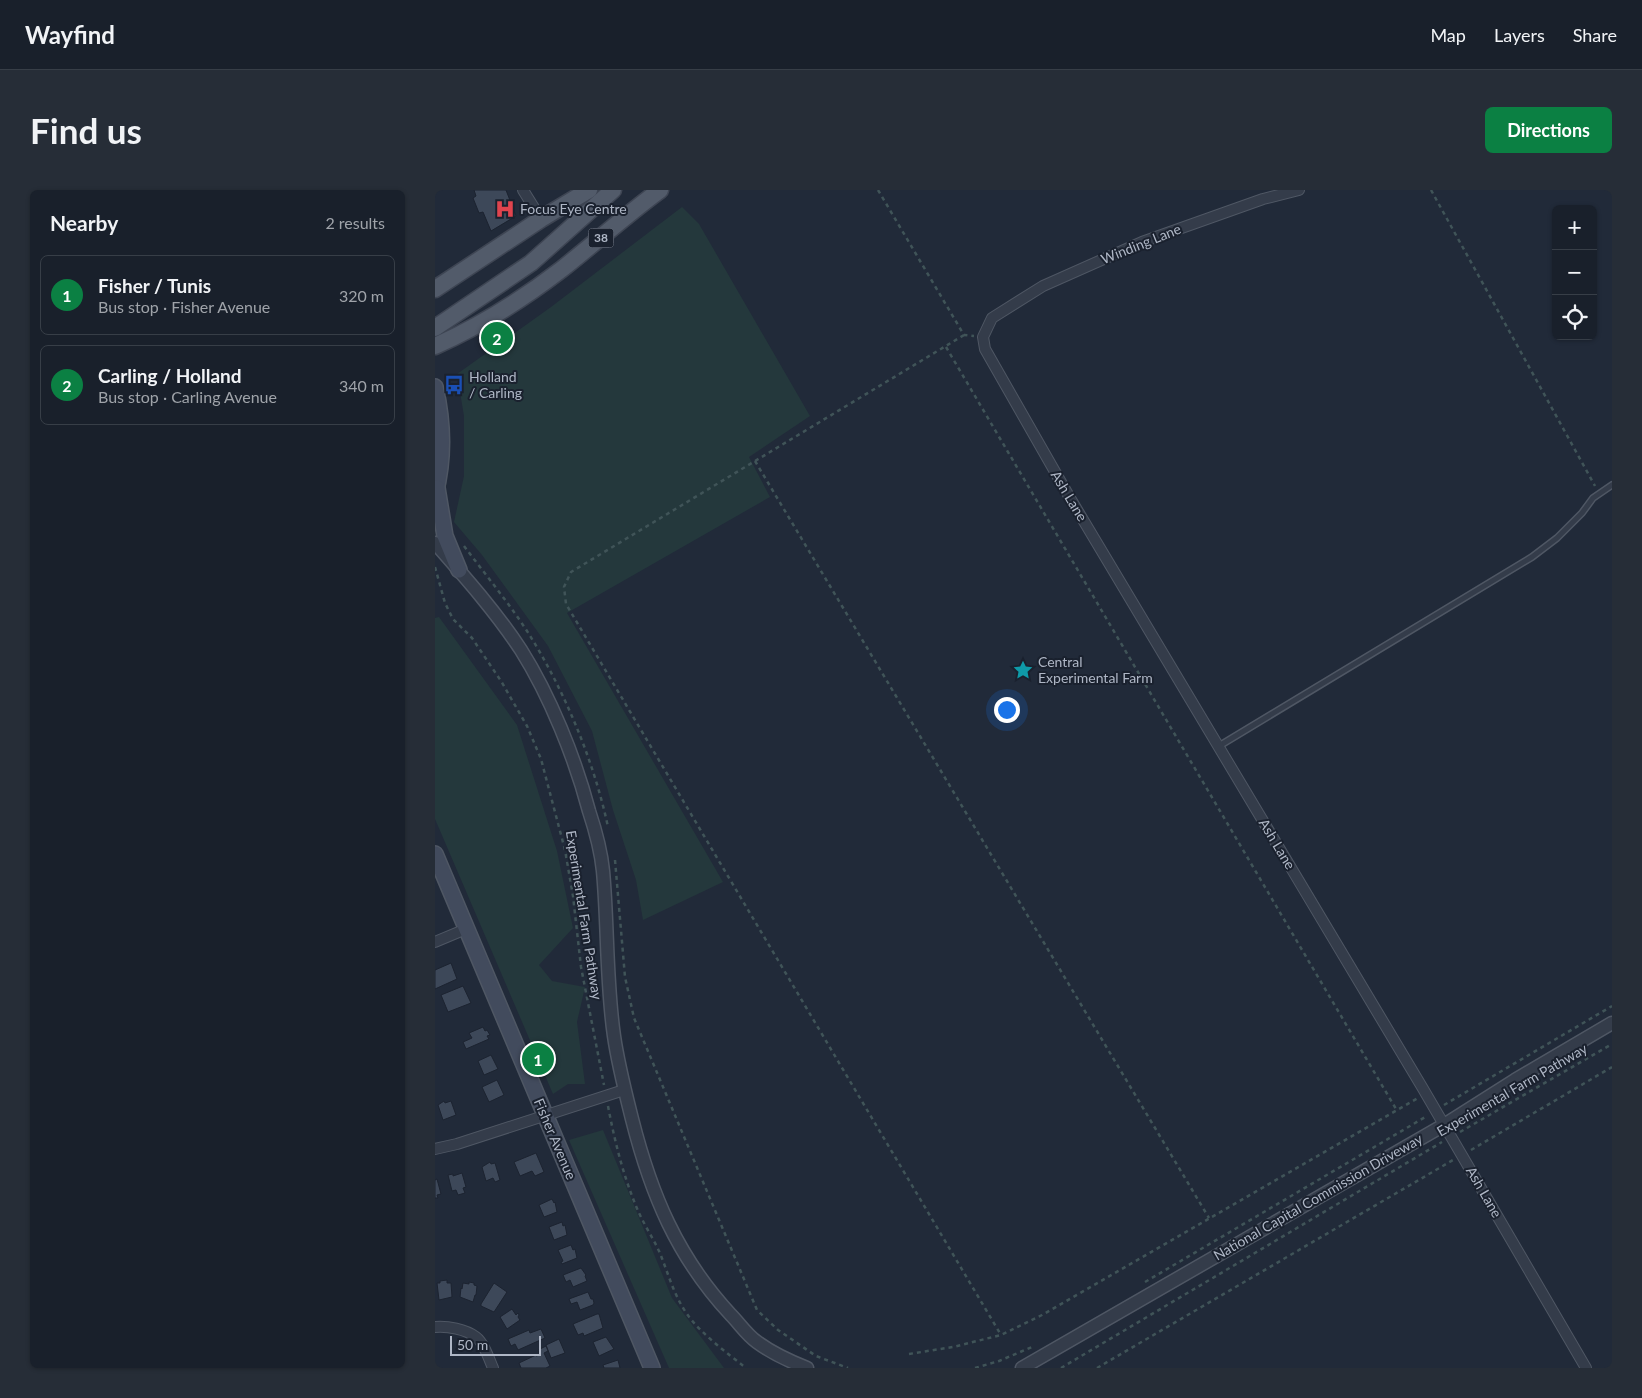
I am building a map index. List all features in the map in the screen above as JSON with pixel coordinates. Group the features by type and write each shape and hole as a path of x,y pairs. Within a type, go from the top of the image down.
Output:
{"main road":[{"path":"435,289 541,219 589,190"},
{"path":"435,328 531,263 613,190"},
{"name":"38","path":"435,346 490,317 534,289 561,270 660,190"},
{"path":"435,386 439,404 441,441 441,460 436,491 445,536 459,570"},
{"name":"Fisher Avenue","path":"435,854 652,1368"}],"street":[{"path":"523,190 541,219"},
{"name":"Winding Lane","path":"983,336 992,318 1043,286 1142,242 1263,199 1299,190"},
{"name":"Ash Lane","path":"983,336 985,350 1070,498 1426,1094 1586,1368"},
{"path":"435,543 495,614 520,649 538,680 573,758 590,812 603,868 609,990 614,1036 624,1090 643,1163 665,1220 691,1265 715,1298 755,1340 782,1358 807,1368"},
{"path":"435,942 466,929"},
{"name":"National Capital Commission Driveway","path":"1022,1368 1444,1125 1515,1080 1612,1023"},
{"path":"435,1149 457,1144 624,1090"},
{"path":"435,1327 442,1326 461,1329 478,1338 493,1368"}],"lane":[{"path":"1219,746 1532,557 1557,538 1582,513 1593,498 1612,485"}],"path":[{"path":"878,190 965,335"},
{"path":"1431,190 1599,494"},
{"path":"983,336 965,335 945,346 571,572 564,587 566,604 1001,1335"},
{"path":"945,346 1396,1110"},
{"path":"755,461 1209,1218"},
{"path":"463,544 527,630 549,668 567,706 600,792 608,829"},
{"name":"Experimental Farm Pathway","path":"435,567 445,603 453,619 472,638 501,681 527,726 541,758 565,850 573,896 581,966 605,1086"},
{"path":"614,856 625,976 634,1018 757,1310 778,1330 816,1356 849,1368"},
{"path":"1140,1285 1612,1006"},
{"name":"Experimental Farm Pathway","path":"1061,1368 1612,1044"},
{"path":"1097,1368 1612,1067"},
{"path":"909,1354 1001,1335 1042,1315 1426,1094"},
{"path":"608,1106 625,1175 639,1213 659,1252 675,1293 687,1315 746,1368"},
{"path":"975,1368 999,1361 1038,1344"}],"green space":[{"path":"682,207 699,224 810,416 749,457 770,497 567,613 723,882 643,920 636,880 613,810 592,731 548,646 482,555 454,522 464,476 464,416 457,374 551,307"},
{"path":"439,617 517,725 557,851 573,928 539,965 552,981 585,987 577,1022 585,1084 568,1084 553,1094 435,819 435,618"},
{"path":"603,1130 672,1298 724,1368 669,1368 569,1140"}],"building":[{"path":"474,190 506,190 516,216 491,231 483,212 479,213 473,198 476,196"},
{"path":"451,963 457,979 435,989 435,970"},
{"path":"463,986 471,1003 448,1012 441,995"},
{"path":"483,1027 490,1035 487,1036 489,1039 466,1049 463,1042 472,1038 469,1033"},
{"path":"491,1055 498,1069 484,1075 478,1061"},
{"path":"497,1080 504,1095 489,1102 482,1087"},
{"path":"444,1101 445,1103 451,1101 456,1115 443,1120 438,1105"},
{"path":"536,1153 544,1172 535,1176 532,1171 520,1176 514,1162"},
{"path":"490,1162 491,1164 495,1163 500,1180 495,1182 493,1178 486,1181 482,1167"},
{"path":"462,1173 466,1187 463,1188 465,1193 458,1195 456,1190 452,1191 448,1175 453,1174 453,1176"},
{"path":"437,1179 441,1194 437,1195 438,1198 435,1198 435,1180"},
{"path":"552,1199 555,1202 557,1212 544,1217 539,1205"},
{"path":"562,1222 563,1226 565,1225 567,1235 554,1240 549,1227"},
{"path":"571,1245 573,1250 575,1249 577,1258 562,1264 561,1262 563,1261 558,1250"},
{"path":"581,1268 586,1275 587,1281 573,1287 570,1280 566,1282 563,1275"},
{"path":"447,1280 447,1283 451,1283 452,1297 439,1300 437,1283"},
{"path":"469,1282 477,1286 473,1302 460,1297 463,1283 469,1284"},
{"path":"494,1283 507,1292 494,1312 481,1306 481,1304"},
{"path":"588,1292 591,1299 593,1299 593,1305 580,1310 577,1302 571,1304 569,1299"},
{"path":"512,1309 516,1315 518,1313 520,1320 507,1329 500,1317"},
{"path":"599,1314 603,1328 584,1336 583,1333 578,1335 573,1324"},
{"path":"541,1329 545,1338 518,1350 515,1344 511,1346 508,1339 529,1330 530,1333"},
{"path":"606,1337 614,1349 599,1356 593,1342"},
{"path":"559,1339 565,1353 551,1358 546,1345"},
{"path":"546,1346 548,1351 544,1353 550,1366 546,1368 521,1368 519,1363 540,1355 538,1350"},
{"path":"618,1360 620,1368 604,1368 603,1365"}],"place":[{"name":"Focus Eye Centre","path":"505,209"},
{"name":"Carling / Holland","path":"497,338"},
{"name":"Holland / Carling","path":"454,385"},
{"name":"Central Experimental Farm","path":"1023,670"},
{"name":"Fisher / Tunis","path":"538,1059"}]}
